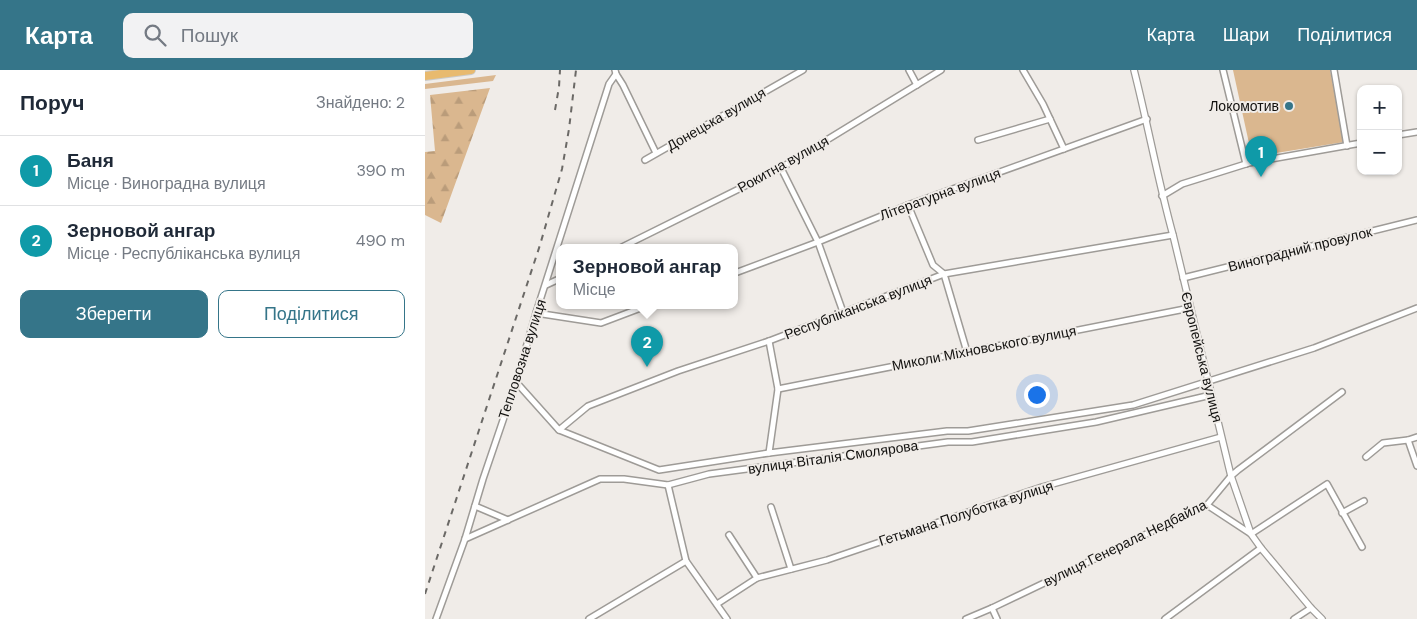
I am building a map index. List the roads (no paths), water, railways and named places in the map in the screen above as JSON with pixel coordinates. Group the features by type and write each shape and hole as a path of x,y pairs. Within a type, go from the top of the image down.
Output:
{"main road":[{"path":"425,76 471,70"}],"street":[{"name":"Донецька вулиця","path":"645,160 803,70"},
{"path":"909,70 917,85"},
{"name":"Рокитна вулиця","path":"628,244 781,168 941,70"},
{"path":"1023,70 1043,104 1064,149"},
{"name":"Європейська вулиця","path":"1134,70 1147,119 1162,196 1231,476 1251,534 1322,619"},
{"path":"1223,70 1246,164"},
{"path":"1333,70 1347,146"},
{"name":"Донецька вулиця","path":"616,72 656,153"},
{"name":"Тепловозна вулиця","path":"559,244 609,84 616,72"},
{"path":"978,140 1050,119"},
{"name":"Літературна вулиця","path":"738,272 908,205 1147,119"},
{"path":"1402,134 1417,132"},
{"path":"1162,196 1182,184 1246,164 1357,144"},
{"path":"781,168 818,242 843,312"},
{"path":"908,205 933,265 944,274 967,352"},
{"name":"Виноградний провулок","path":"1183,278 1417,220"},
{"name":"Республіканська вулиця","path":"559,430 588,406 678,371 769,341 944,274 1173,235"},
{"name":"Тепловозна вулиця","path":"436,619 465,539 556,253"},
{"path":"546,285 556,280"},
{"name":"Миколи Міхновського вулиця","path":"778,389 1190,308"},
{"path":"1209,382 1314,348 1417,308"},
{"path":"536,313 601,322 638,309"},
{"path":"769,341 778,389 769,453"},
{"name":"вулиця Віталія Смолярова","path":"516,382 559,430 659,470 769,453 968,431 1133,405 1209,382"},
{"name":"вулиця Генерала Недбайла","path":"965,619 992,608 1207,505 1231,476 1342,392"},
{"name":"вулиця Віталія Смолярова","path":"465,539 600,479 624,479 668,486 709,474 948,442 971,442 1096,422 1211,395"},
{"name":"Гетьмана Полуботка вулиця","path":"717,604 757,578 827,560 1042,487 1221,437"},
{"path":"1366,457 1383,443 1409,440 1417,437"},
{"path":"1409,440 1417,466"},
{"path":"1207,505 1251,534 1327,484 1362,547"},
{"path":"668,486 686,561 727,619"},
{"path":"1342,513 1364,500"},
{"path":"475,506 508,520"},
{"path":"771,507 791,569"},
{"path":"729,535 757,578"},
{"path":"1165,619 1261,548"},
{"path":"589,619 686,561"},
{"path":"992,608 997,619"},
{"path":"1294,619 1311,608"}],"railway":[{"path":"555,110 560,70"},
{"path":"425,594 540,245 562,169 576,70"}],"place":[{"name":"Локомотив","path":"1289,106"},
{"name":"Баня","path":"1261,177"},
{"name":"Зерновой ангар","path":"647,367"}]}
